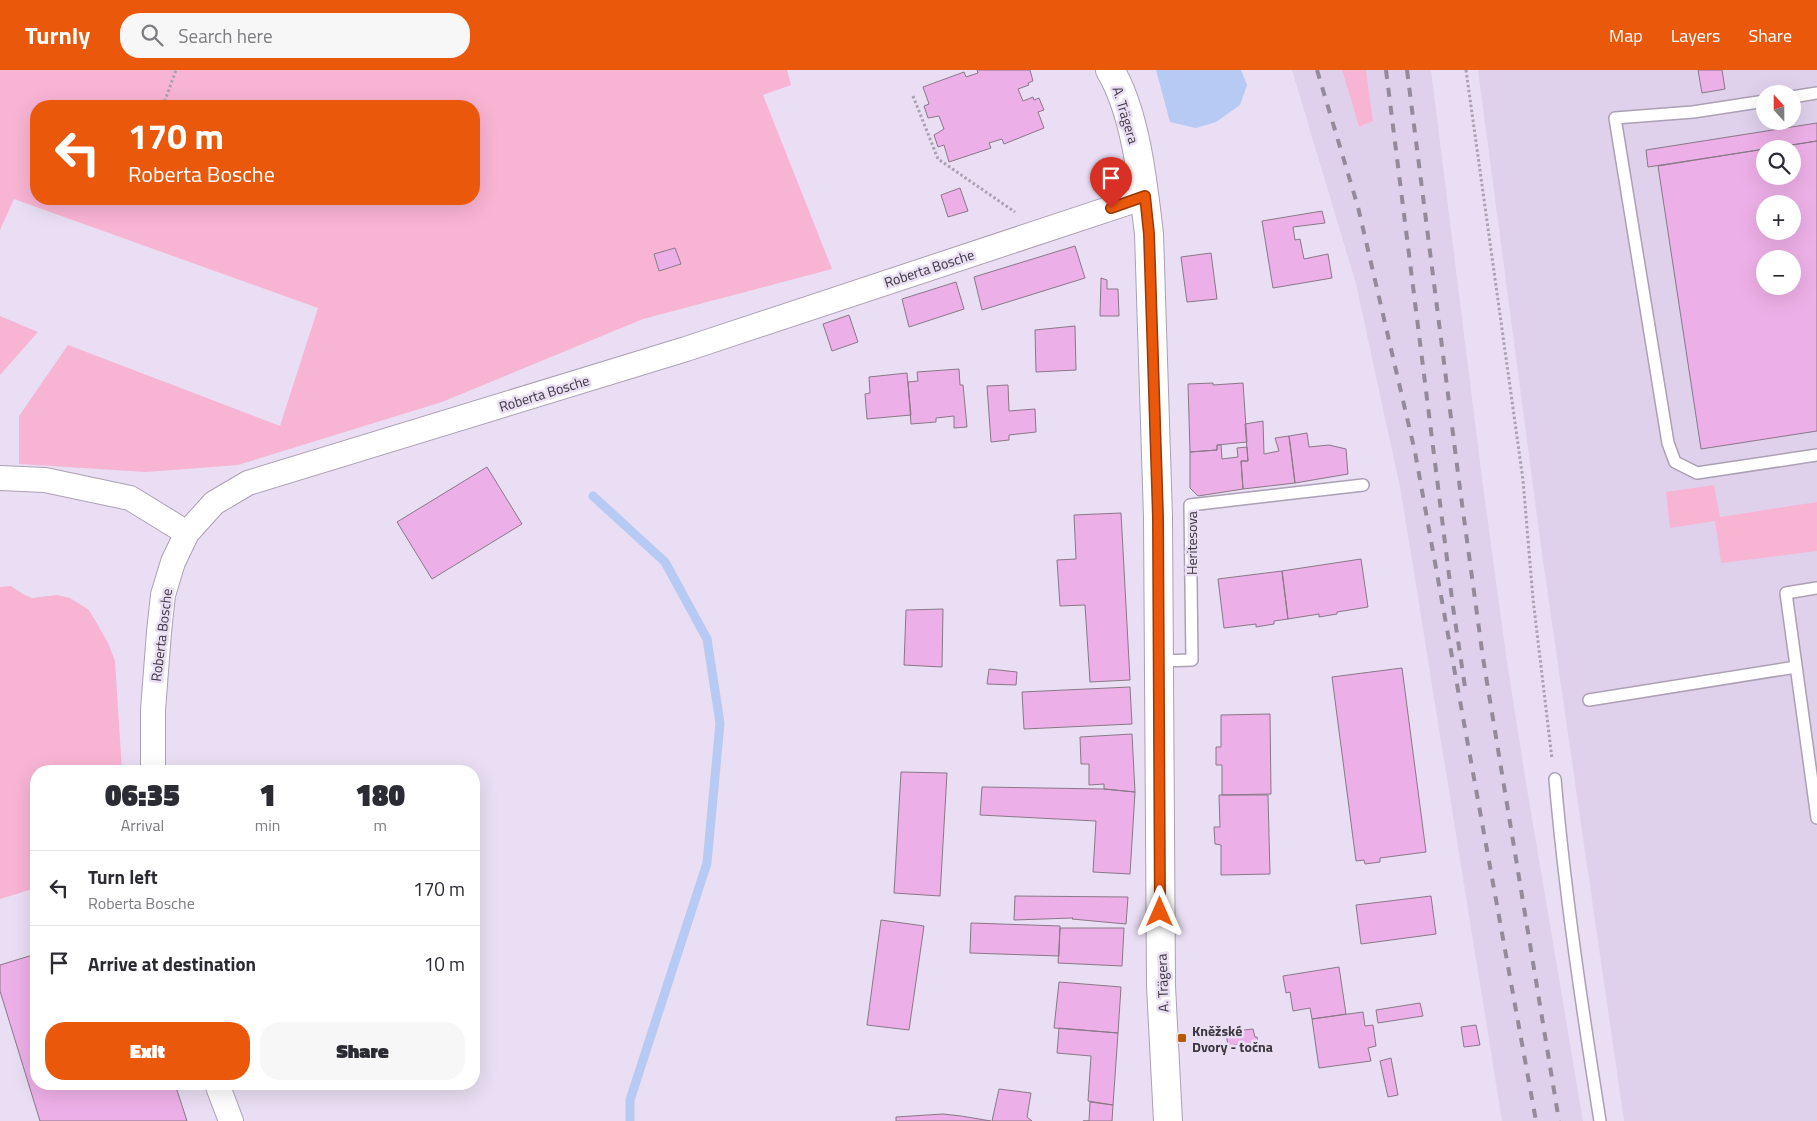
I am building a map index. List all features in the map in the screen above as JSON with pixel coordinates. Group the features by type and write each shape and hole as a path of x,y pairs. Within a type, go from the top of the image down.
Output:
{"street":[{"name":"A. Trägera","path":"1110,70 1119,85 1135,140 1145,196 1149,234 1158,507 1161,986 1168,1121"},
{"name":"Roberta Bosche","path":"153,765 152,710 163,595 173,562 188,533 214,503 248,483 686,349 1145,196"},
{"path":"0,478 45,480 130,498 188,533"},
{"path":"220,1090 231,1121"}],"lane":[{"path":"1801,95 1817,93"},
{"path":"1756,102 1693,112 1615,118 1668,443 1675,462 1697,473 1817,455"},
{"name":"Heritesova","path":"1159,661 1192,660 1190,504 1363,485"},
{"path":"1817,588 1786,593 1817,818"},
{"path":"1589,700 1796,668"},
{"path":"1555,780 1562,862 1600,1121"}],"path":[{"path":"165,100 176,70"},
{"path":"1466,70 1523,480 1533,598 1555,780"},
{"path":"913,96 938,159 1043,231"}],"shaded area":[{"path":"0,70 787,70 791,85 763,95 832,269 643,319 442,402 238,465 146,472 19,464 19,416 68,345 280,426 318,308 31,205 480,205 480,100 30,100 30,205 14,199 0,230","holes":["675,248 680,265 659,271 654,255"]},
{"path":"1292,70 1342,70 1359,127 1373,121 1366,70 1431,70 1506,655 1583,1121 1502,1121 1401,492 1356,284"},
{"path":"1342,70 1366,70 1373,121 1359,127"},
{"path":"1478,70 1817,70 1817,1121 1624,1121 1542,554"},
{"path":"0,316 38,332 0,375"},
{"path":"1714,485 1720,517 1817,502 1817,551 1721,563 1715,521 1670,528 1666,492"},
{"path":"11,586 32,598 57,595 70,598 89,610 108,643 115,661 122,765 30,765 30,890 0,899 0,587"}],"water":[{"path":"1156,70 1241,70 1247,85 1240,105 1216,122 1196,128 1170,122"}],"building":[{"path":"977,70 1030,70 1033,81 1028,83 1029,85 1018,89 1023,101 1033,97 1034,100 1039,98 1044,110 1038,112 1044,128 1004,144 1002,139 989,143 991,148 949,162 944,145 938,147 934,135 944,129 939,116 928,118 924,106 929,104 923,87 964,72 966,77 978,73"},
{"path":"1698,70 1722,70 1725,89 1702,93"},
{"path":"1817,123 1817,141 1801,143 1801,140 1756,140 1756,150 1648,167 1646,150 1773,130 1801,130 1801,126"},
{"path":"1817,141 1817,431 1701,449 1658,166 1756,150 1756,185 1801,185 1801,144"},
{"path":"960,188 968,211 948,217 941,195"},
{"path":"1322,211 1325,223 1293,227 1295,240 1300,239 1304,259 1328,254 1332,278 1273,288 1262,221"},
{"path":"1075,246 1085,278 982,310 974,277"},
{"path":"675,248 681,264 659,271 654,254"},
{"path":"1211,253 1217,299 1187,302 1181,257"},
{"path":"1101,278 1107,280 1107,289 1118,289 1119,316 1100,316"},
{"path":"956,282 964,309 909,327 902,299"},
{"path":"849,315 858,342 832,351 823,324"},
{"path":"1075,326 1076,370 1036,372 1035,330"},
{"path":"959,369 960,385 963,385 967,427 954,428 954,416 936,418 936,422 911,424 908,382 918,381 917,372"},
{"path":"907,373 911,415 867,419 865,394 870,393 869,377"},
{"path":"1213,383 1213,385 1243,383 1247,442 1217,445 1217,450 1190,452 1188,384"},
{"path":"1008,385 1009,411 1035,409 1036,432 1009,435 1009,440 991,442 987,386"},
{"path":"1263,421 1264,454 1279,451 1275,438 1289,436 1295,483 1243,489 1241,461 1248,461 1245,424"},
{"path":"1307,433 1309,447 1329,445 1346,449 1348,474 1295,483 1289,436"},
{"path":"1217,445 1221,445 1222,459 1238,457 1237,448 1247,447 1248,461 1241,461 1243,489 1198,496 1190,488 1190,452 1217,450"},
{"path":"487,467 522,524 432,579 397,522"},
{"path":"1121,513 1130,680 1090,682 1085,605 1060,606 1057,560 1076,559 1074,515"},
{"path":"1361,559 1368,607 1319,617 1319,614 1288,619 1282,571"},
{"path":"1282,571 1288,619 1256,627 1256,624 1224,628 1218,579"},
{"path":"943,609 942,667 904,665 906,610"},
{"path":"1402,668 1426,852 1380,858 1380,862 1365,864 1364,860 1356,861 1332,677"},
{"path":"989,669 1017,672 1016,685 987,684"},
{"path":"1130,687 1132,724 1024,729 1022,692"},
{"path":"1270,714 1271,794 1222,795 1222,765 1216,765 1216,747 1221,747 1221,715"},
{"path":"1132,734 1135,792 1104,789 1104,784 1089,785 1089,764 1081,764 1080,737"},
{"path":"901,772 947,773 940,896 894,893"},
{"path":"982,787 1104,789 1135,792 1130,874 1093,872 1096,821 980,815"},
{"path":"1219,795 1268,795 1270,874 1221,875 1221,845 1215,844 1214,827 1220,827"},
{"path":"1015,896 1128,897 1126,924 1073,918 1014,920"},
{"path":"1431,896 1436,934 1361,944 1356,905"},
{"path":"881,920 924,926 909,1030 867,1025"},
{"path":"971,923 1060,926 1059,956 970,953"},
{"path":"1060,928 1124,928 1122,966 1058,963"},
{"path":"30,956 30,1088 0,991 0,965"},
{"path":"1339,967 1346,1014 1312,1019 1310,1008 1293,1011 1290,992 1286,993 1283,976"},
{"path":"1059,982 1121,987 1118,1033 1054,1028"},
{"path":"1420,1003 1423,1016 1378,1023 1376,1010"},
{"path":"1363,1012 1365,1026 1373,1025 1376,1046 1368,1048 1371,1061 1319,1068 1312,1019"},
{"path":"1476,1025 1480,1045 1464,1047 1461,1027"},
{"path":"1059,1028 1118,1033 1113,1105 1088,1101 1091,1056 1057,1053"},
{"path":"1253,1029 1258,1042 1228,1046 1226,1032"},
{"path":"1391,1058 1398,1095 1388,1097 1380,1061"},
{"path":"999,1089 1031,1093 1027,1117 1032,1121 992,1121"},
{"path":"30,1090 177,1090 187,1121 40,1121"},
{"path":"1090,1102 1113,1105 1112,1121 1089,1121"},
{"path":"943,1114 991,1121 896,1121 896,1117"}],"waterway":[{"path":"593,496 665,562 707,639 720,723 707,863 630,1100 630,1121"}],"railway":[{"path":"1317,70 1358,207 1415,452 1536,1121"},
{"path":"1386,70 1453,607 1465,687"},
{"path":"1407,70 1483,658 1559,1121"}],"place":[{"name":"Kněžské Dvory - točna","path":"1182,1038"}],"route":[{"path":"1111,208 1145,196 1149,234 1158,517 1160,912"}]}
